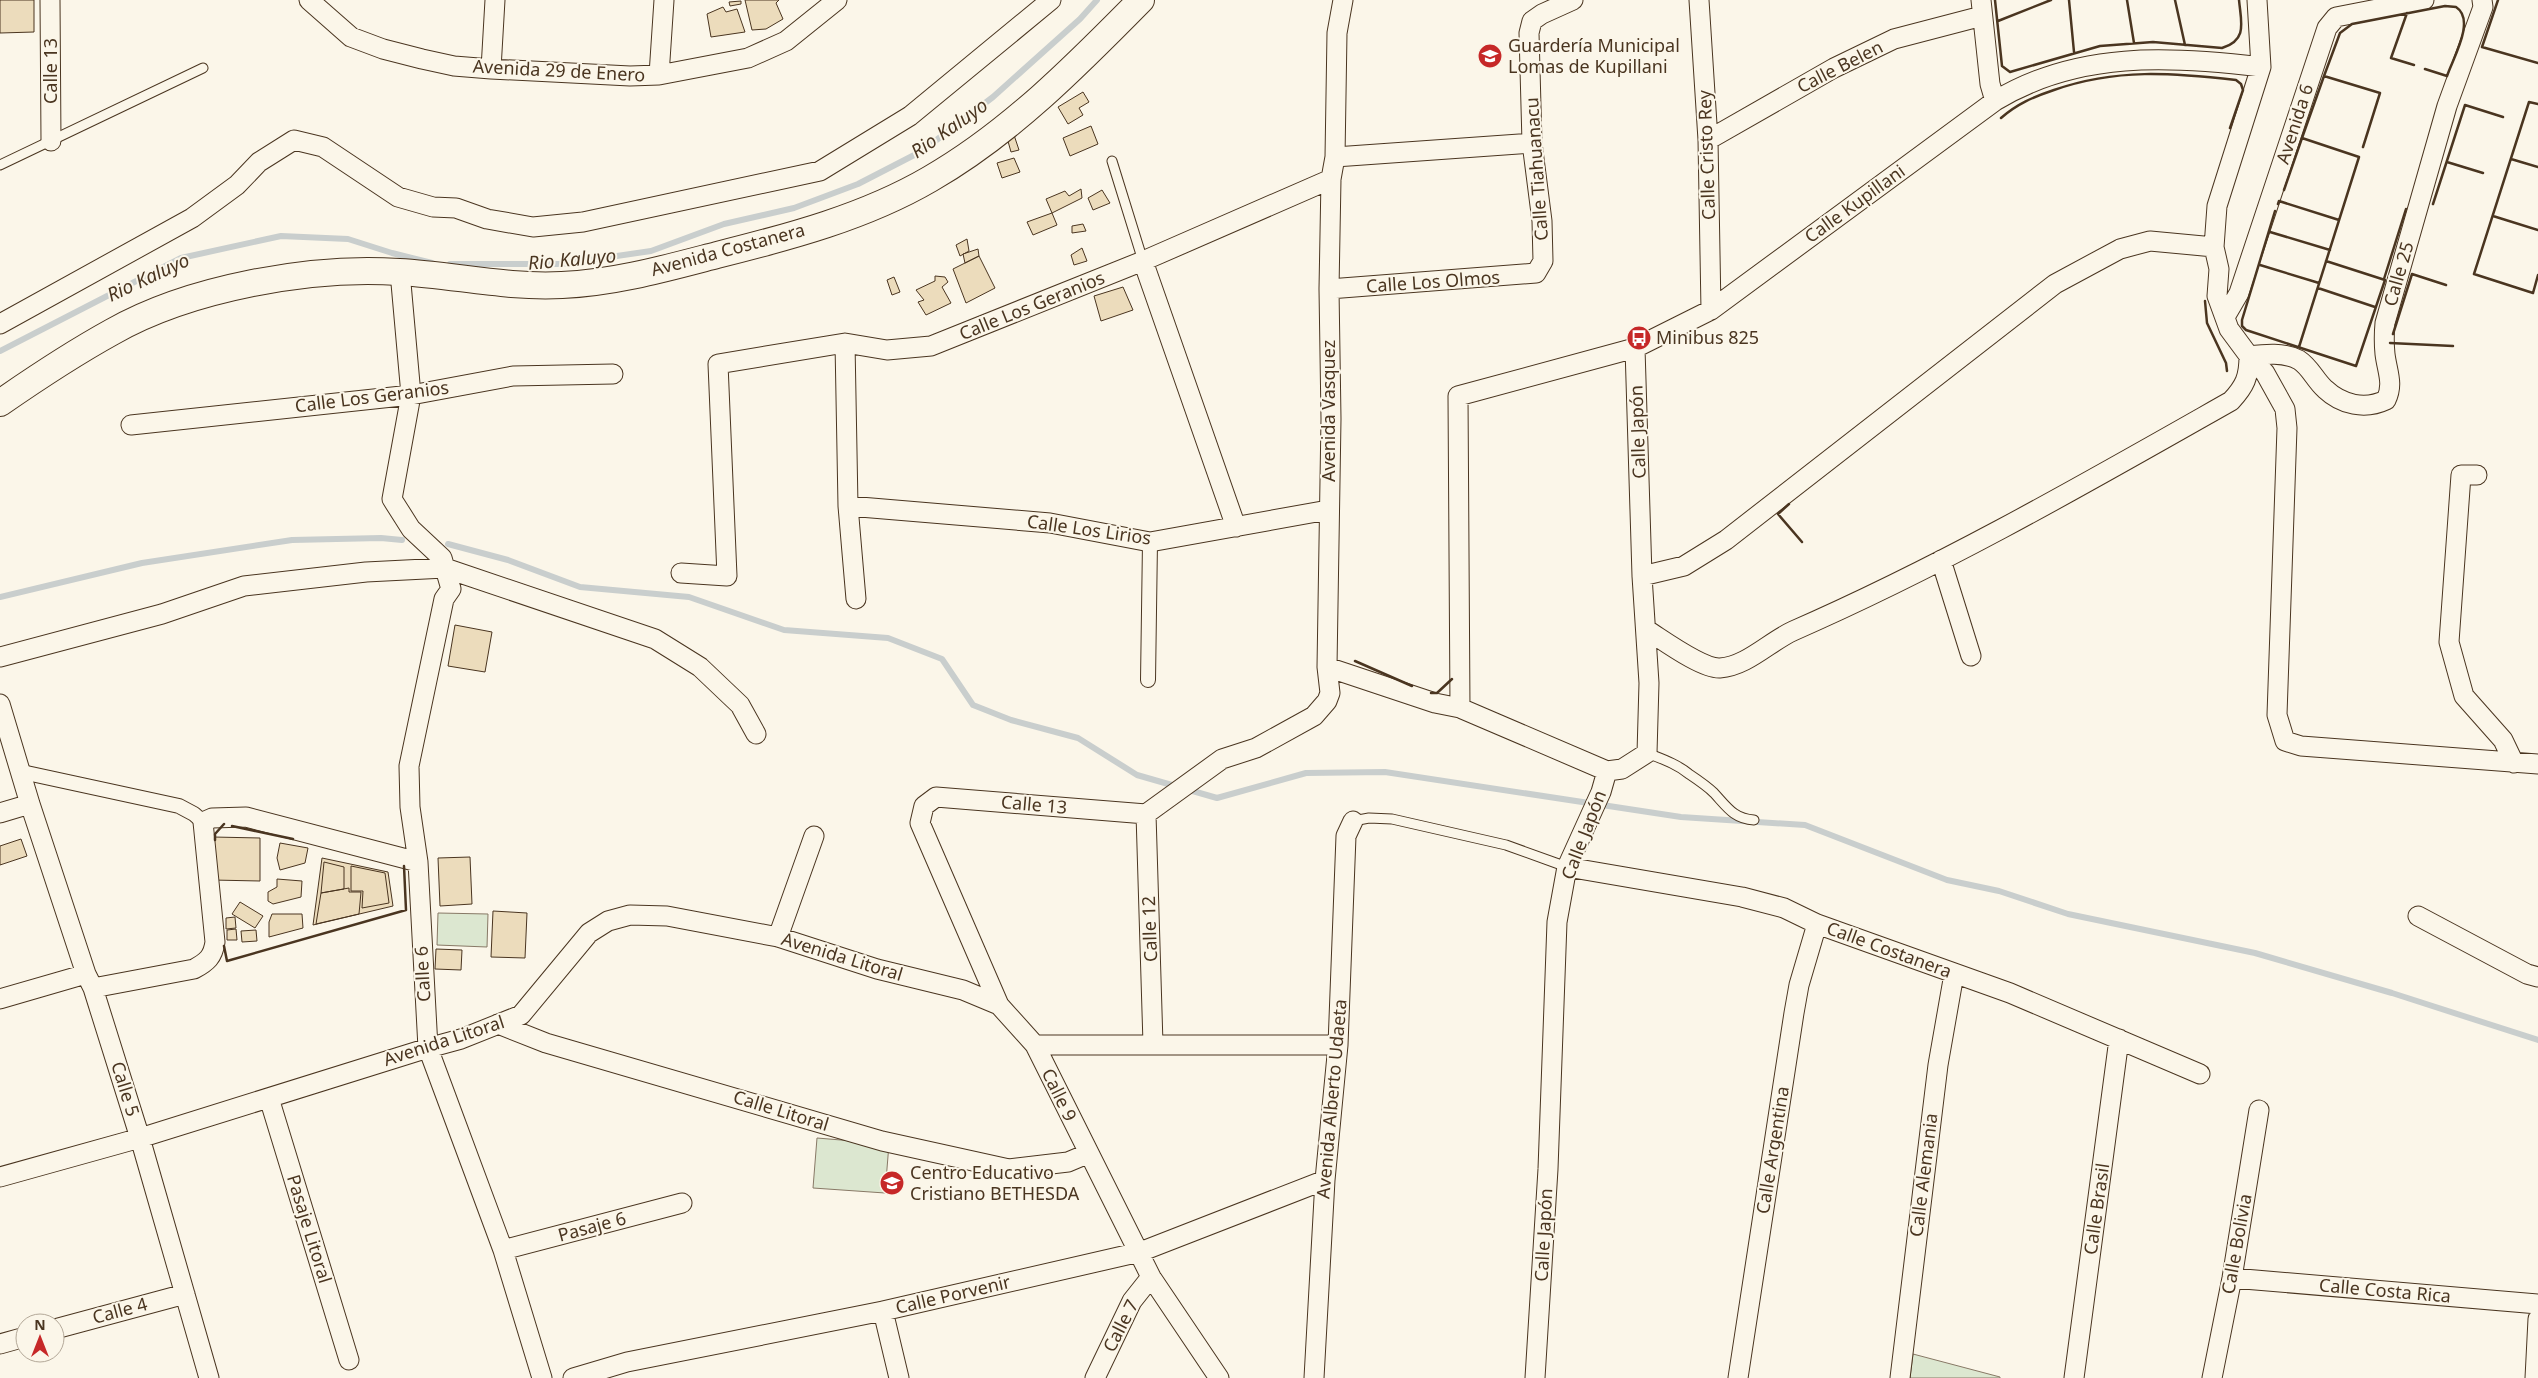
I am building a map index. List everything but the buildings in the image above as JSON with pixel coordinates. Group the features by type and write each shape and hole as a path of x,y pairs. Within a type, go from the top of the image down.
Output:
{"main road":[{"name":"Avenida Costanera","path":"0,403 114,331 182,302 236,287 287,277 346,270 400,272 507,285 564,285 619,278 669,268 761,244 853,216 929,180 997,135 1023,113 1141,0"}],"street":[{"name":"Calle 13","path":"50,0 51,142"},
{"name":"Avenida 29 de Enero","path":"309,0 351,36 383,49 454,66 630,76 659,75 748,58 786,41 837,0"},
{"path":"491,69 495,0"},
{"path":"659,75 664,0"},
{"path":"0,324 192,218 237,185 259,162 294,140 323,147 398,197 434,206 456,208 487,219 533,227 583,222 633,213 820,171 910,116 1051,0"},
{"name":"Avenida Vasquez","path":"1146,814 1222,759 1256,748 1314,716 1328,701 1330,693 1327,667 1328,510 1331,419 1329,289 1331,179 1335,157 1337,33 1344,0"},
{"name":"Calle Tiahuanacu","path":"1536,273 1543,261 1542,221 1532,143 1529,33 1532,21 1542,14 1573,0"},
{"name":"Calle Cristo Rey","path":"1699,0 1708,140 1711,310"},
{"path":"2257,0 2261,67 2217,206 2214,248 2219,269 2217,296 2229,329 2249,356 2265,372 2285,409 2288,428 2277,715 2285,741 2301,746 2538,764"},
{"name":"Avenida 6","path":"2225,316 2239,293 2327,28 2336,17 2424,0"},
{"name":"Calle 25","path":"2249,356 2274,354 2300,360 2324,389 2349,403 2364,407 2386,400 2390,392 2390,381 2385,354 2385,323 2447,106 2483,7 2482,0"},
{"path":"1981,8 1990,84 1995,101"},
{"name":"Calle Belen","path":"1708,140 1834,68 1894,39 1981,8"},
{"name":"Calle Kupillani","path":"1460,708 1458,396 1635,348 1711,310 1995,101 2020,86 2078,66 2130,61 2182,59 2261,67"},
{"path":"1335,157 1532,143"},
{"name":"Calle Los Geranios","path":"681,573 727,576 728,557 718,364 845,343 887,350 931,346 1143,261 1331,179"},
{"path":"1642,576 1684,566 1726,540 2055,284 2120,249 2150,241 2214,248"},
{"path":"1143,261 1236,528"},
{"path":"400,272 411,395 392,499 412,529 443,563"},
{"name":"Calle Los Olmos","path":"1329,289 1536,273"},
{"path":"845,343 848,506 856,599"},
{"name":"Calle Japón","path":"1535,1378 1548,1169 1557,922 1569,862 1602,792 1607,771 1622,769 1647,754 1649,683 1642,576 1635,348"},
{"path":"1647,630 1697,661 1717,668 1735,665 1791,632 1832,615 1941,560 2231,401 2244,388 2249,375 2249,356"},
{"name":"Calle Los Geranios","path":"131,425 411,395 513,376 613,374"},
{"path":"2477,476 2461,475 2449,642 2464,696 2503,740 2514,762"},
{"name":"Calle Los Lirios","path":"848,506 1050,523 1150,542 1328,510"},
{"path":"1148,680 1150,542"},
{"path":"1941,560 1971,656"},
{"path":"0,657 162,614 244,586 443,563 655,639 706,673 740,705 756,734"},
{"name":"Calle 6","path":"443,563 451,590 444,598 409,766 410,808 418,862 428,1048 503,1250 542,1378"},
{"path":"1327,667 1435,703 1460,708 1607,771"},
{"name":"Calle 5","path":"0,704 22,772 30,804 90,981 140,1138 209,1378"},
{"path":"0,999 90,981 194,970 206,963 214,953 215,942 204,822 179,806 22,772"},
{"name":"Calle 13","path":"924,806 936,797 1146,814"},
{"path":"0,813 30,804"},
{"name":"Calle 9","path":"924,806 920,823 999,1005 1035,1045 1151,1277 1219,1378"},
{"name":"Calle 12","path":"1146,814 1154,1044"},
{"path":"204,822 212,818 246,817 418,862"},
{"name":"Avenida Alberto Udaeta","path":"1314,1378 1325,1180 1338,1045 1346,836 1353,821"},
{"path":"778,937 814,836"},
{"name":"Calle Costanera","path":"1569,862 1742,897 1784,908 1816,924 2010,993 2200,1074"},
{"name":"Avenida Litoral","path":"0,1177 140,1138 461,1039 521,1015 589,932 608,921 630,915 667,916 778,937 877,970 963,990 999,1005"},
{"path":"2418,916 2527,974 2538,976"},
{"name":"Calle Argentina","path":"1738,1378 1794,1013 1799,984 1816,924"},
{"name":"Calle Alemania","path":"1900,1378 1938,1065 1954,974"},
{"name":"Calle Litoral","path":"498,1024 546,1043 882,1142 1009,1169 1068,1162 1088,1154"},
{"name":"Calle Brasil","path":"2074,1378 2119,1039"},
{"path":"1035,1045 1338,1045"},
{"name":"Pasaje Litoral","path":"269,1098 349,1360"},
{"name":"Calle Bolivia","path":"2212,1378 2232,1278 2259,1110"},
{"name":"Calle Porvenir","path":"572,1378 627,1362 883,1311 1140,1252 1325,1180"},
{"name":"Pasaje 6","path":"503,1250 682,1203"},
{"name":"Calle 7","path":"1094,1378 1132,1301 1151,1277"},
{"name":"Calle Costa Rica","path":"2232,1278 2538,1304"},
{"name":"Calle 4","path":"65,1326 185,1294"},
{"path":"883,1311 899,1378"},
{"path":"2535,1378 2538,1319"},
{"path":"0,1344 15,1340"}],"lane":[{"path":"0,165 204,68"},
{"path":"1112,161 1143,261"},
{"path":"1647,754 1672,762 1713,792 1730,812 1744,819 1754,820"},
{"path":"1353,821 1369,818 1392,819 1506,845 1569,862"}],"green space":[{"path":"438,913 488,914 487,947 437,945"},
{"path":"817,1138 889,1144 885,1193 813,1188"},
{"path":"1913,1354 2000,1377 2000,1378 1910,1378"}],"waterway":[{"name":"Rio Kaluyo","path":"450,264 562,264 651,251 724,224 794,208 858,184 922,151 993,97 1080,19 1097,0"},
{"name":"Rio Kaluyo","path":"0,351 181,258 281,236 348,239 432,263"},
{"path":"0,597 142,563 292,540 381,538 402,540"},
{"path":"448,544 508,560 580,587 689,597 784,630 888,638 942,659 973,705 1011,720 1078,738 1137,775 1217,798 1306,773 1385,772 1681,817 1805,825 1947,880 1999,891 2068,914 2255,953 2392,993 2538,1040"}],"wall":[{"path":"1995,0 2002,66 2010,72 2100,46 2153,42 2222,48 2230,45 2239,35 2241,29 2239,0"},
{"path":"1998,21 2051,0"},
{"path":"2069,0 2074,52"},
{"path":"2127,0 2134,43"},
{"path":"2175,0 2185,45"},
{"path":"2498,0 2482,47 2538,63"},
{"path":"2324,76 2340,33 2352,24 2445,6 2456,7 2462,13 2464,30 2447,76 2425,69"},
{"path":"2407,13 2391,58 2414,65"},
{"path":"2001,118 2032,98 2077,83 2122,75 2167,74 2236,80 2241,84 2243,90 2230,128"},
{"path":"2299,347 2359,157 2302,138 2324,76 2380,93 2363,147"},
{"path":"2538,104 2529,102 2474,274 2533,293 2538,275"},
{"path":"2433,204 2465,105 2503,117"},
{"path":"2284,190 2302,138"},
{"path":"2511,159 2538,167"},
{"path":"2447,162 2483,173"},
{"path":"2278,204 2279,201 2339,220"},
{"path":"2384,279 2406,209"},
{"path":"2275,211 2242,320 2242,326 2246,330 2356,366 2385,280 2326,261"},
{"path":"2493,216 2538,230"},
{"path":"2270,232 2330,250"},
{"path":"2260,265 2319,283"},
{"path":"2393,334 2412,274 2446,285"},
{"path":"2318,288 2375,307"},
{"path":"2205,301 2207,323 2226,363 2227,371"},
{"path":"2390,343 2453,346"},
{"path":"1789,504 1778,514 1802,542"},
{"path":"1355,661 1412,686"},
{"path":"1431,693 1437,693 1452,679"},
{"path":"215,840 215,834 224,824"},
{"path":"232,826 293,839"},
{"path":"224,946 227,961 406,910 404,866"}],"place":[{"name":"Guardería Municipal Lomas de Kupillani","path":"1490,56"},
{"name":"Minibus 825","path":"1639,338"},
{"name":"Centro Educativo Cristiano BETHESDA","path":"892,1183"}]}
